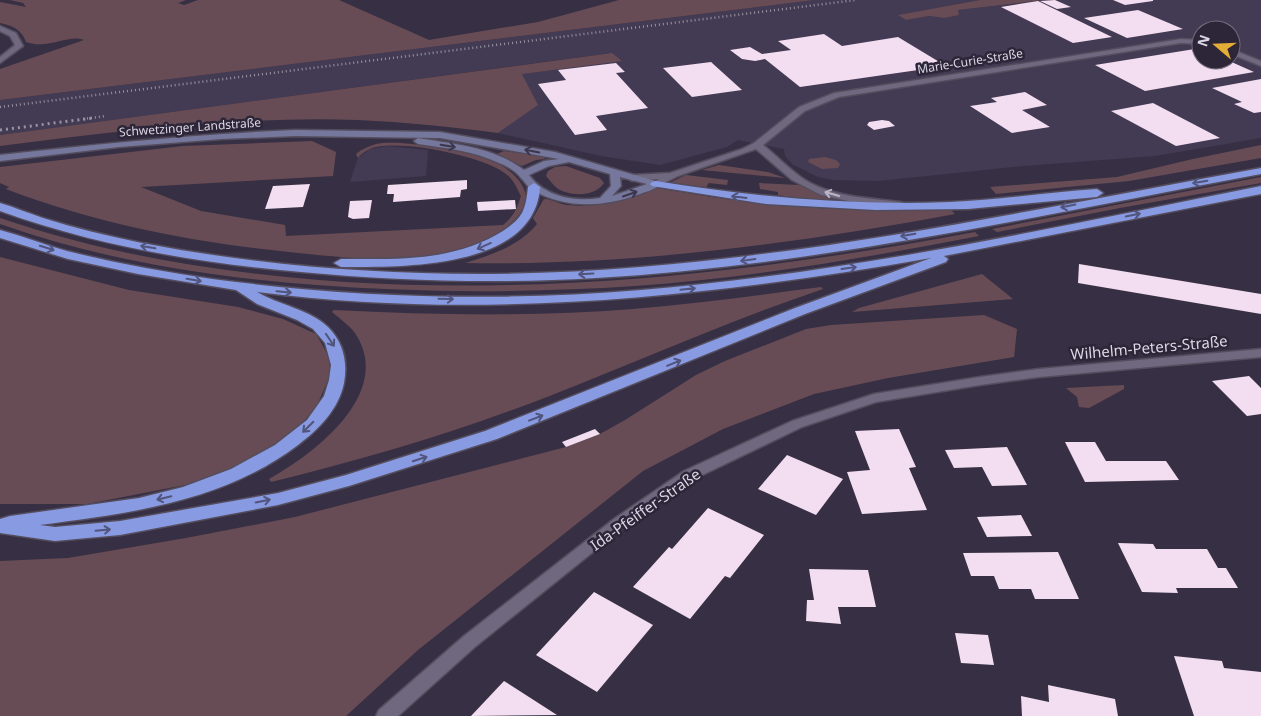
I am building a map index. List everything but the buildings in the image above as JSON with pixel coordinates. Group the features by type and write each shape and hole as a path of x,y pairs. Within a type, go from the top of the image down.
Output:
{"highway":[{"path":"0,207 80,232 138,245 256,264 414,277 541,276 638,271 731,262 840,247 1261,171"},
{"path":"656,184 706,193 806,204 914,207 967,206 1079,194 1150,191"},
{"path":"256,264 406,263 455,256 484,247 509,233 525,220 533,205 534,187"},
{"path":"0,234 66,254 143,271 235,286 321,295 530,300 640,294 788,277 983,245 1261,190"},
{"path":"0,525 55,534 120,528 278,498 349,480 491,435 800,311 983,245"},
{"path":"0,525 62,514 117,509 195,489 225,479 262,462 286,447 308,428 326,407 336,388 339,368 336,349 329,336 301,315 275,307 235,286"}],"main road":[{"name":"Schwetzinger Landstraße","path":"0,158 119,144 220,136 294,133 440,135 526,149 577,161 656,184"},
{"name":"Schwetzinger Landstraße","path":"383,135 471,150 504,161 523,174 534,187"},
{"path":"523,174 547,163 577,161"},
{"path":"603,201 616,186 615,173"},
{"path":"534,187 567,201 603,201 626,196 656,184"}],"street":[{"path":"0,28 13,35 19,46 0,61"},
{"name":"Marie-Curie-Straße","path":"656,184 675,174 745,151 757,145 802,109 837,95 1181,41 1191,42"},
{"path":"1241,55 1261,64"},
{"path":"757,145 785,170 816,189 848,198 914,207"},
{"name":"Marie-Curie-Straße","path":"632,178 675,174"},
{"name":"Wilhelm-Peters-Straße","path":"1039,373 1261,353"},
{"name":"Ida-Pfeiffer-Straße","path":"385,716 470,641 620,524 689,475 797,424 874,398 1039,373"}],"shaded area":[{"path":"10,0 186,0 178,3 184,5 198,0 339,0 429,40 538,22 619,0 814,0 0,100 0,69 84,40 71,39 43,44 26,42 22,34 16,29 0,23 0,2 26,7 23,3"},
{"path":"814,0 980,0 899,15 906,20 929,16 944,18 959,14 957,10 1043,0 1261,0 1261,138 1155,156 1024,166 879,181 833,180 818,177 792,164 785,156 784,149 738,140 727,147 660,165 601,156 498,133 537,105 522,74 611,53 0,135 0,100"},
{"path":"980,0 1043,0 958,10 959,15 944,18 929,16 906,20 898,15"},
{"path":"612,53 622,61 522,74 538,105 498,133 376,121 268,120 134,130 0,146 0,135"},
{"path":"312,141 336,152 333,176 141,187 201,211 285,225 286,236 503,225 518,205 521,196 514,182 503,172 477,160 438,150 399,146 382,146 370,149 358,158 356,154 376,144 401,143 468,153 497,163 510,171 520,182 525,193 525,203 520,213 509,225 486,240 461,250 433,256 373,259 253,248 145,230 110,222 40,201 6,189 9,187 0,183 0,167 183,146"},
{"path":"1261,145 1261,158 1129,181 996,194 990,187 1117,177"},
{"path":"388,146 428,150 426,176 350,182 358,158 370,149"},
{"path":"504,151 545,157 522,166 497,154"},
{"path":"825,157 836,160 840,164 838,168 822,169 808,162 809,159"},
{"path":"719,165 768,172 785,178 702,170"},
{"path":"566,166 600,178 604,183 600,188 589,193 575,194 562,191 546,176 548,171 555,167"},
{"path":"686,175 728,180 727,185 709,183 706,187 669,183"},
{"path":"1261,177 1261,183 997,232 992,229"},
{"path":"759,183 799,185 834,201 806,200 778,195 778,192 760,189"},
{"path":"656,188 772,205 890,210 950,209 955,214 833,235 711,251 588,261 465,263 504,249 530,232 537,224 533,218 544,199 567,205 601,204 635,196"},
{"path":"0,218 84,243 127,253 214,268 301,279 424,285 582,282 661,276 818,258 975,232 979,236 807,266 721,278 635,286 555,290 436,291 356,288 277,282 196,272 77,248 0,224"},
{"path":"0,257 129,290 238,307 283,319 316,334 329,357 330,375 316,408 286,439 225,472 190,484 87,504 0,504"},
{"path":"982,274 1013,299 852,312 859,308"},
{"path":"821,287 823,289 687,340 483,421 342,464 271,482 269,479 307,454 327,438 344,419 357,399 365,378 365,355 355,333 332,312 334,310 484,314 596,312 680,305"},
{"path":"984,315 1017,329 1014,357 888,378 814,394 723,429 643,471 418,650 346,716 0,716 0,561 68,558 295,517 566,447 600,434 696,375 725,361 806,329 831,325"},
{"path":"1124,385 1124,389 1089,408 1079,407 1077,397 1066,388"}],"railway":[{"path":"0,107 856,0"},
{"path":"83,119 106,116"},
{"path":"0,130 93,118"}]}
